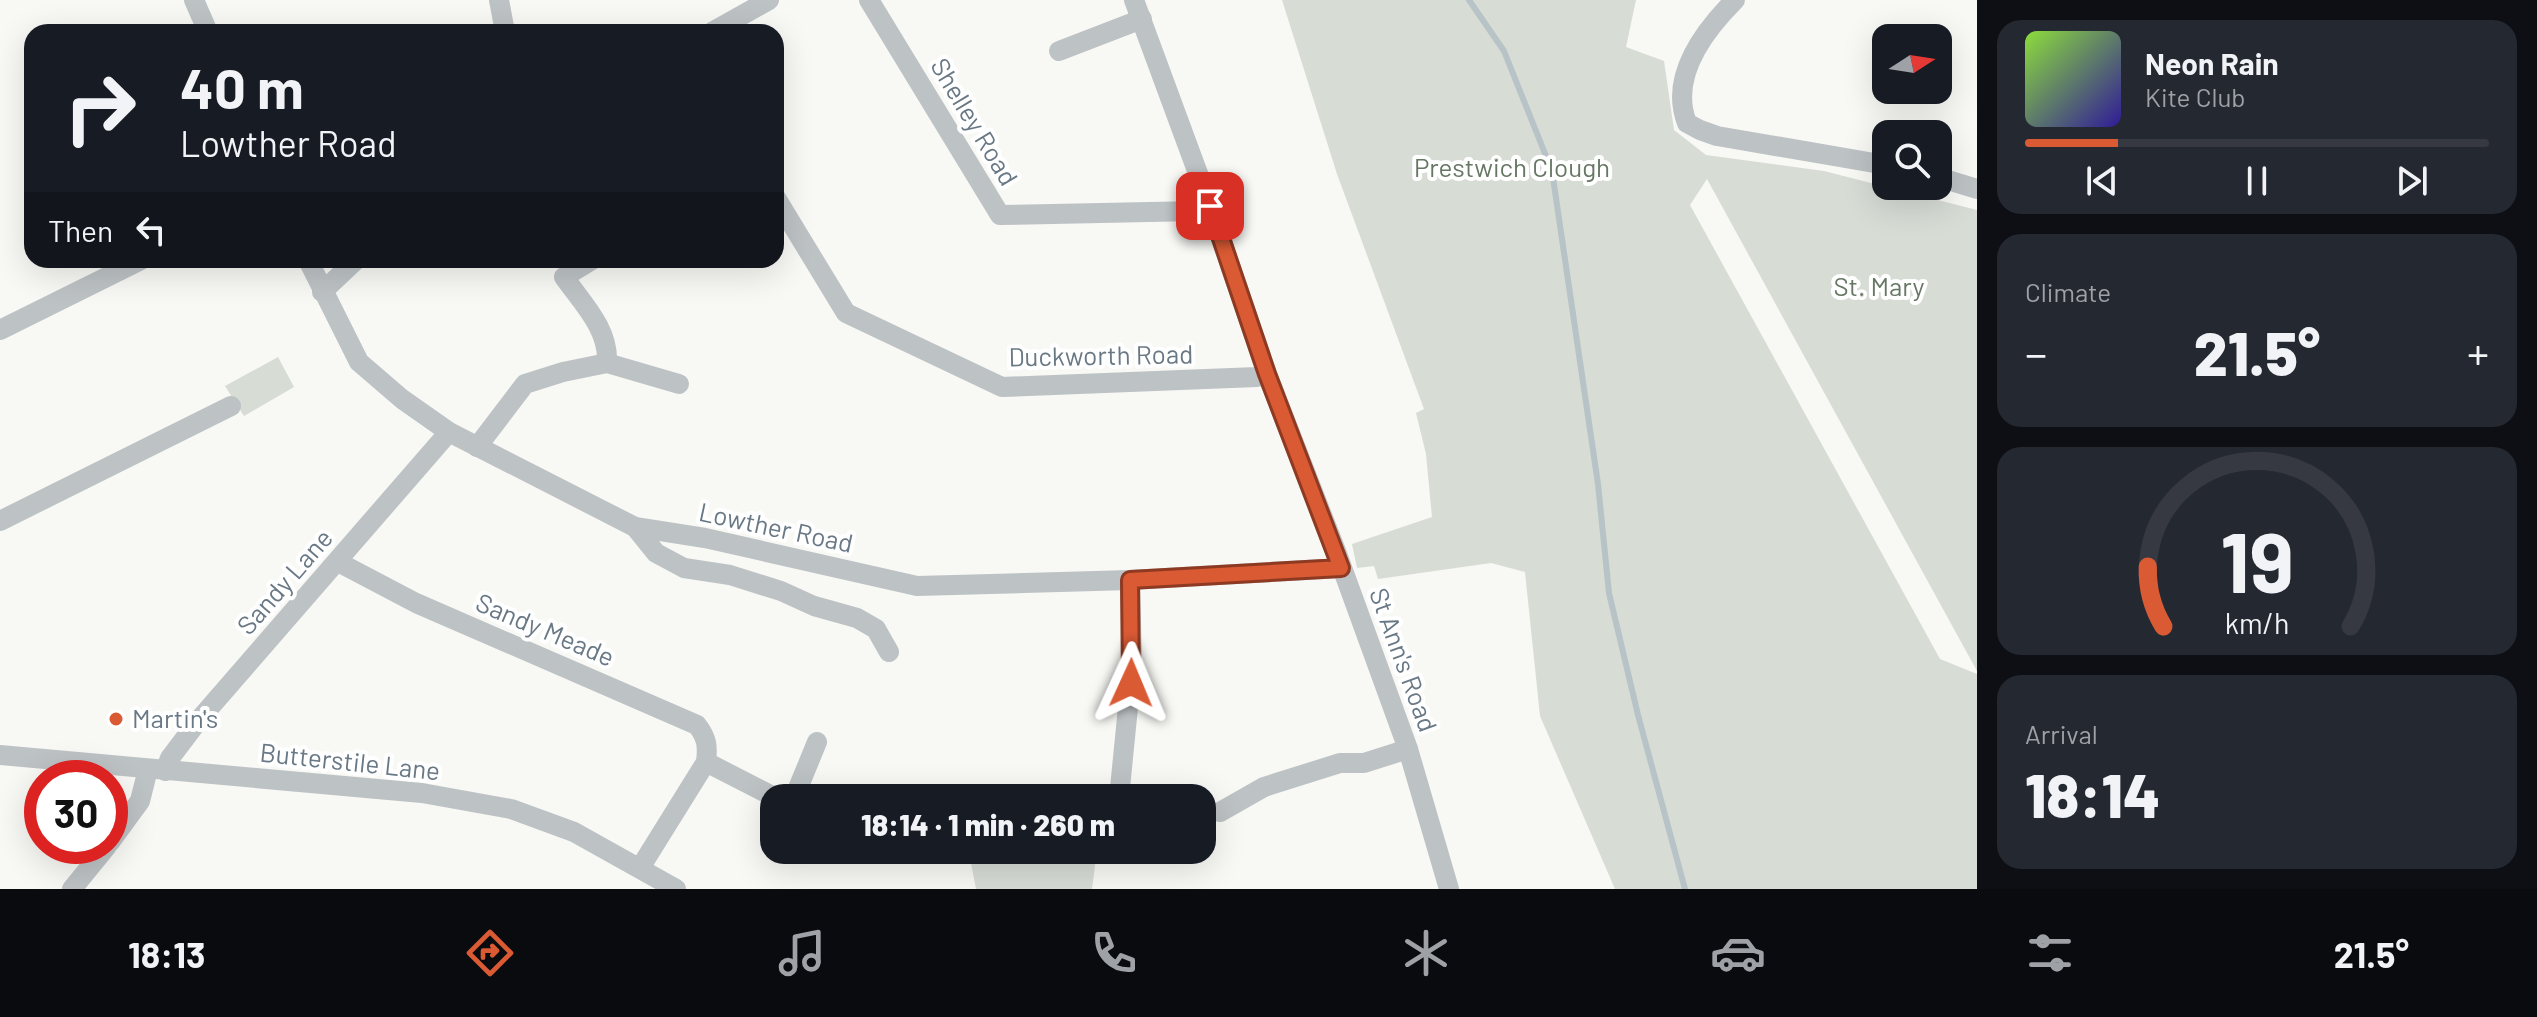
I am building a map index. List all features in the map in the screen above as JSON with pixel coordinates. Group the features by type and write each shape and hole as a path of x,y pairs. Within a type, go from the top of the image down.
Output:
{"street":[{"path":"194,0 204,24"},
{"path":"499,0 504,24"},
{"path":"726,24 769,0"},
{"name":"Shelley Road","path":"869,0 1000,215 1198,211 1210,206"},
{"path":"1735,0 1712,24 1689,64 1681,98 1687,123 1717,136 1872,163"},
{"path":"1059,51 1138,10"},
{"name":"St Ann's Road","path":"1138,10 1267,374 1408,749 1449,889"},
{"path":"1952,181 1977,189"},
{"name":"Duckworth Road","path":"784,211 846,313 1002,387 1257,377 1267,374"},
{"path":"0,330 125,268"},
{"name":"Lowther Road","path":"312,268 359,362 402,399 449,432 635,527 705,538 917,586 1130,580 1341,568"},
{"path":"322,292 348,268"},
{"path":"579,268 564,277 600,328 608,348 607,363"},
{"path":"477,447 525,384 563,372 607,363 679,384"},
{"path":"0,521 231,406"},
{"name":"Sandy Lane","path":"128,817 157,770 449,432"},
{"path":"635,527 656,553 684,568 730,575 781,591 814,606 857,618 876,629 889,652"},
{"name":"Sandy Meade","path":"338,562 416,603 687,719 705,735 708,744 706,762"},
{"path":"1120,784 1132,667 1130,580"},
{"path":"800,784 817,742"},
{"path":"1220,812 1264,787 1340,763 1364,763 1408,749"},
{"name":"Butterstile Lane","path":"0,755 422,793 511,809 574,832 676,889"},
{"path":"640,868 706,762 760,790"},
{"name":"Sandy Lane","path":"72,889 92,864"}],"green space":[{"name":"Prestwich Clough","path":"1282,0 1636,0 1626,47 1664,61 1674,130 1706,155 1824,171 1872,183 1872,200 1938,200 1977,210 1977,671 1707,179 1690,205 1940,659 1977,674 1977,889 1615,889 1540,716 1525,572 1491,563 1378,579 1374,566 1357,568 1352,544 1432,517 1426,454 1416,413 1424,409 1337,174"},
{"path":"278,357 294,387 244,416 225,386"},
{"path":"971,864 1095,864 1092,889 976,889"}],"waterway":[{"path":"1469,0 1504,51 1552,171 1598,484 1609,593 1685,889"}],"place":[{"name":"Martin's","path":"116,719"}],"route":[{"path":"1131,683 1130,580 1341,568 1267,374 1210,206"}],"park label":[{"name":"St. Mary","path":"1879,287"}]}
